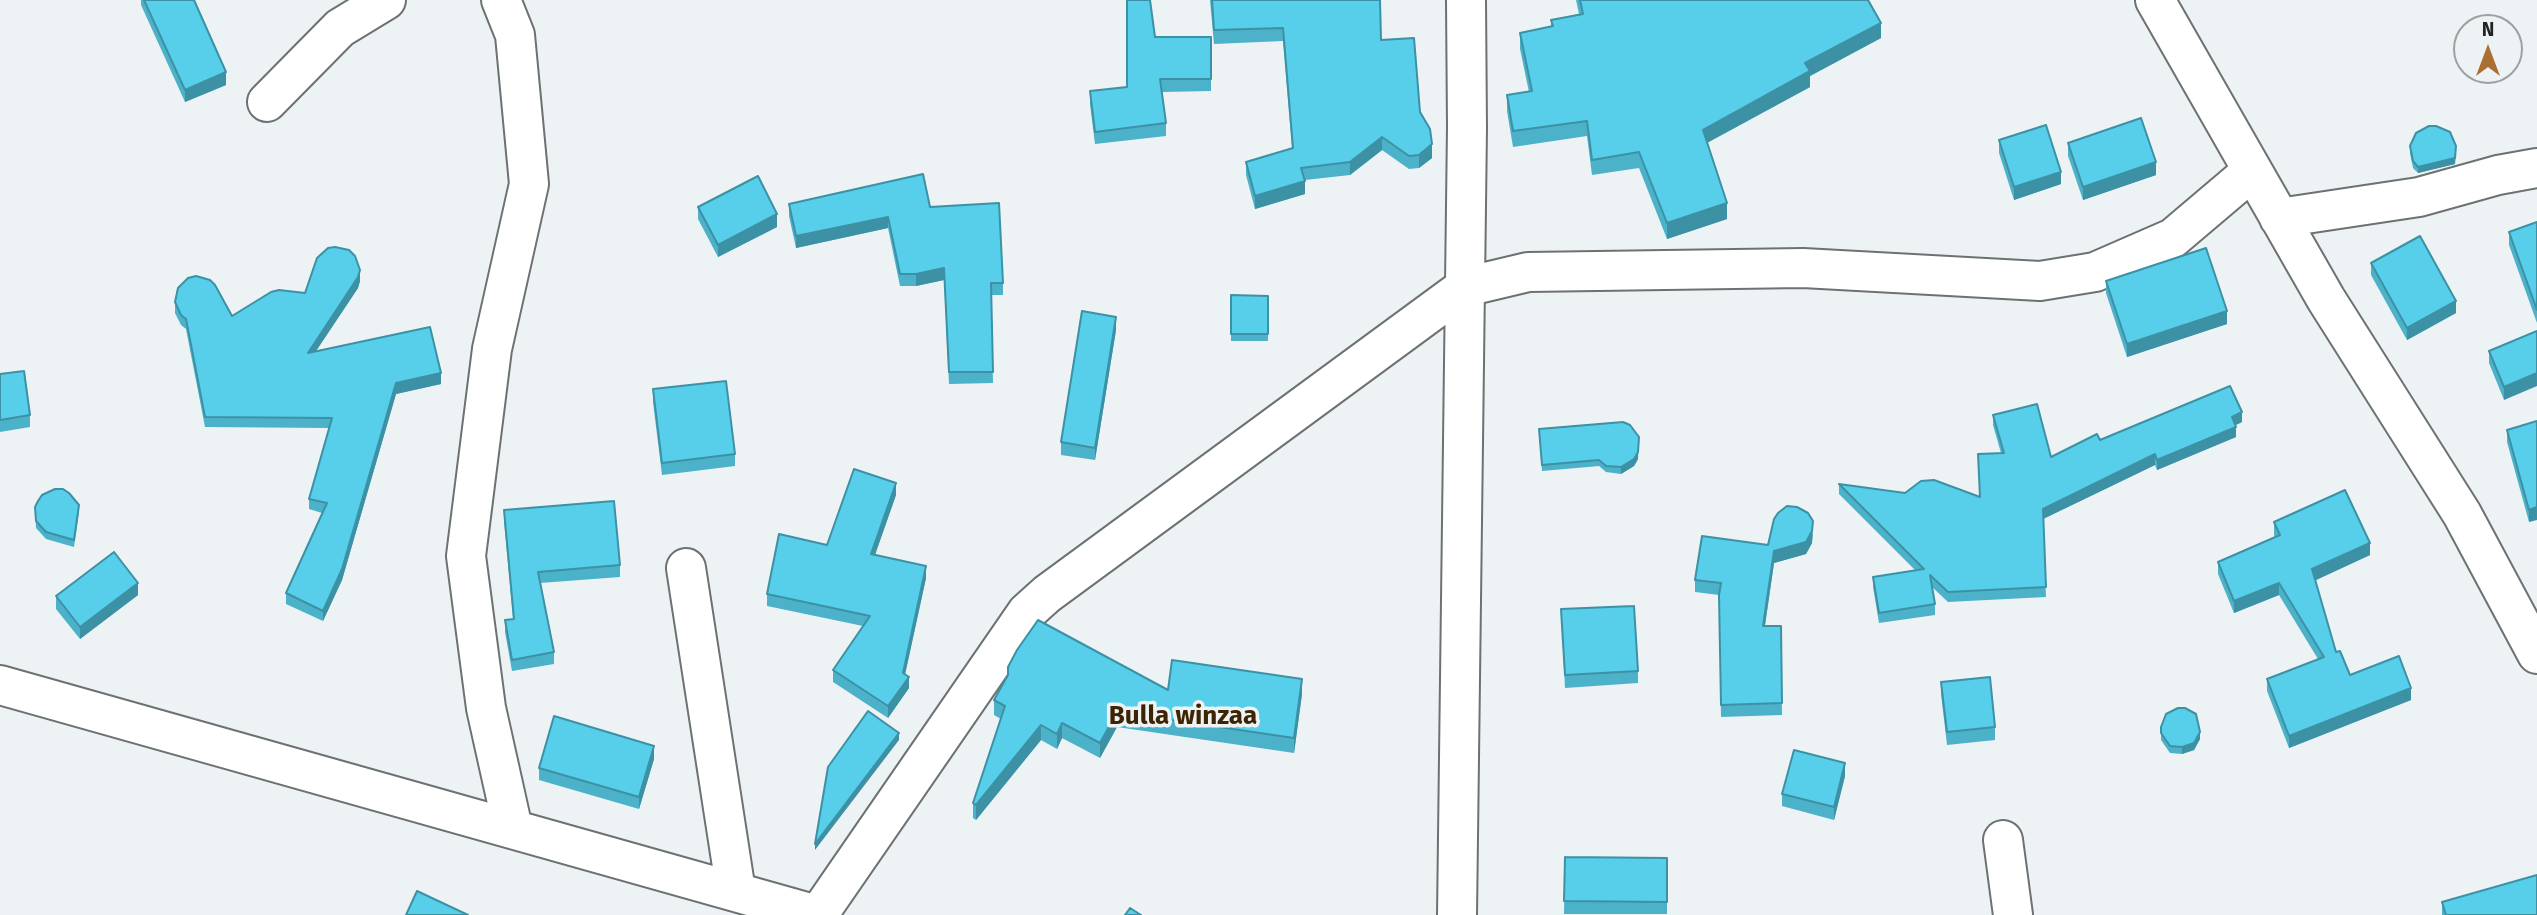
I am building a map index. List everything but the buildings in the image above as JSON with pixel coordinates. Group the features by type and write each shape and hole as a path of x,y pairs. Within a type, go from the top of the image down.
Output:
{"street":[{"path":"267,102 340,28 386,0"},
{"path":"501,0 514,35 529,184 492,349 467,556 486,708 513,829"},
{"path":"1457,915 1466,0"},
{"path":"2155,0 2326,299 2462,514 2537,654"},
{"path":"2279,218 2419,197 2537,168"},
{"path":"0,685 818,915 1027,612 1047,594 1465,287 1528,272 1803,268 2040,281 2095,272 2173,238 2252,171"},
{"path":"686,568 736,892"},
{"path":"2003,840 2013,915"}],"district":[{"name":"Bulla winzaa","path":"1183,717"}]}
